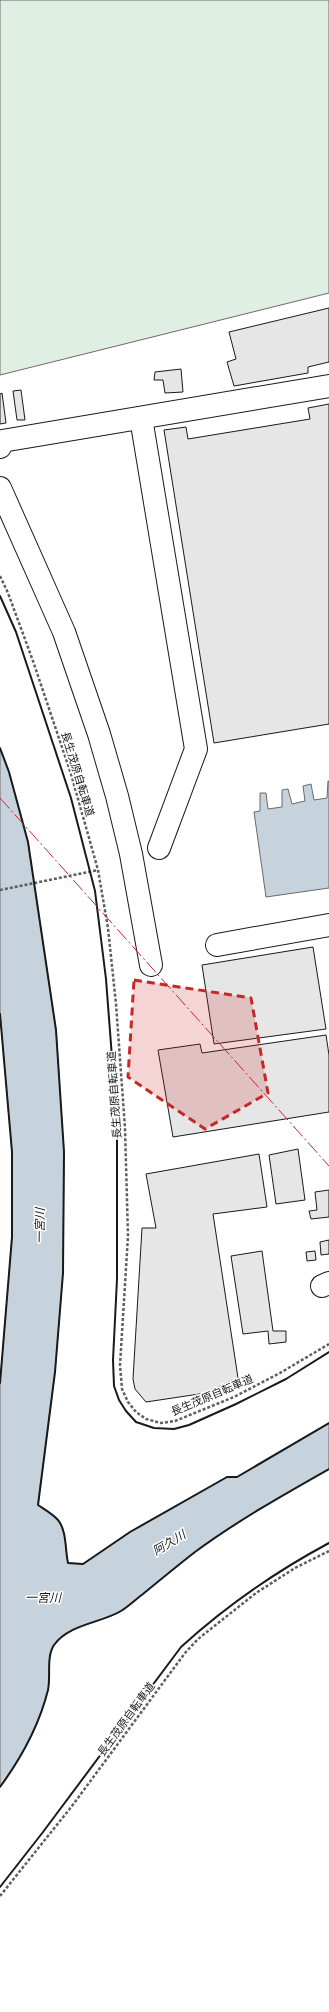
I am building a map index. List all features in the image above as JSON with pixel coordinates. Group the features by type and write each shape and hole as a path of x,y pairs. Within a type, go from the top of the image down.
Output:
{"lane":[{"path":"0,447 2,441 329,386"},
{"path":"141,418 196,750 160,848"},
{"path":"0,488 64,632 99,734 117,796 131,854 151,965"},
{"path":"217,945 329,925"}],"path":[{"name":"長生茂原自転車道","path":"0,576 8,593 36,668 71,774 98,870 108,928 116,1004 125,1128 128,1236 120,1365 122,1389 128,1402 136,1412 146,1419 161,1423 175,1421 234,1397 280,1373 329,1344"},
{"path":"0,890 98,870"},
{"name":"長生茂原自転車道","path":"0,1896 72,1806 185,1653 198,1640 256,1593 295,1568 329,1551"}],"highlighted area":[{"path":"134,980 251,998 268,1093 205,1129 128,1077"}],"green space":[{"path":"0,0 329,0 329,293 0,375"}],"water":[{"name":"一宮川","path":"0,748 9,772 28,842 56,1030 64,1152 63,1273 55,1372 38,1505 54,1516 61,1524 68,1563 83,1564 130,1532 227,1477 237,1477 329,1423 329,1469 227,1530 195,1552 121,1611 77,1628 60,1638 54,1645 50,1655 48,1690 35,1729 16,1764 0,1787 0,1383 12,1237 12,1152 0,1014"},
{"path":"328,781 329,888 266,897 254,812 260,811 260,793 266,793 268,809 282,807 282,790 288,789 292,804 305,801 303,786 311,784 314,800 327,798"}],"building":[{"path":"329,308 329,362 308,367 308,373 234,386 227,362 236,359 229,332"},
{"path":"181,369 183,392 165,393 163,380 154,380 155,372"},
{"path":"21,390 25,420 17,420 13,391"},
{"path":"2,393 6,423 0,424 0,394"},
{"path":"329,404 329,724 214,743 164,430 186,427 188,439 310,419 308,408"},
{"path":"313,947 326,1029 214,1044 202,965"},
{"path":"326,1035 329,1055 329,1112 173,1137 158,1050 200,1044 202,1053"},
{"path":"298,1149 305,1200 276,1204 269,1155"},
{"path":"259,1154 267,1207 213,1214 238,1378 206,1393 146,1402 135,1389 133,1379 142,1228 156,1228 146,1174"},
{"path":"329,1190 329,1217 311,1219 309,1211 317,1210 315,1192"},
{"path":"329,1240 329,1254 321,1255 320,1242"},
{"path":"262,1251 273,1331 286,1331 286,1342 269,1344 268,1331 243,1334 231,1256"},
{"path":"315,1251 316,1260 307,1261 306,1252"}],"wall":[{"path":"0,596 16,632 71,798 95,891 106,979 117,1123 117,1279 113,1360 114,1386 119,1400 136,1422 154,1428 174,1429 189,1425 236,1404 286,1379 329,1352"},
{"path":"0,748 9,772 28,842 56,1030 64,1152 63,1273 55,1372 38,1505 54,1516 61,1524 68,1563 83,1564 130,1532 227,1477 237,1477 329,1423"},
{"path":"0,1014 12,1152 12,1237 0,1383"},
{"path":"0,1787 16,1764 35,1729 48,1690 50,1655 54,1645 60,1638 77,1628 121,1611 195,1552 227,1530 329,1469"},
{"path":"0,1887 43,1832 181,1647 252,1590 289,1566 329,1543"}],"power":[{"path":"0,798 329,1166"}],"water label":[{"name":"阿久川","path":"169,1543"}]}
